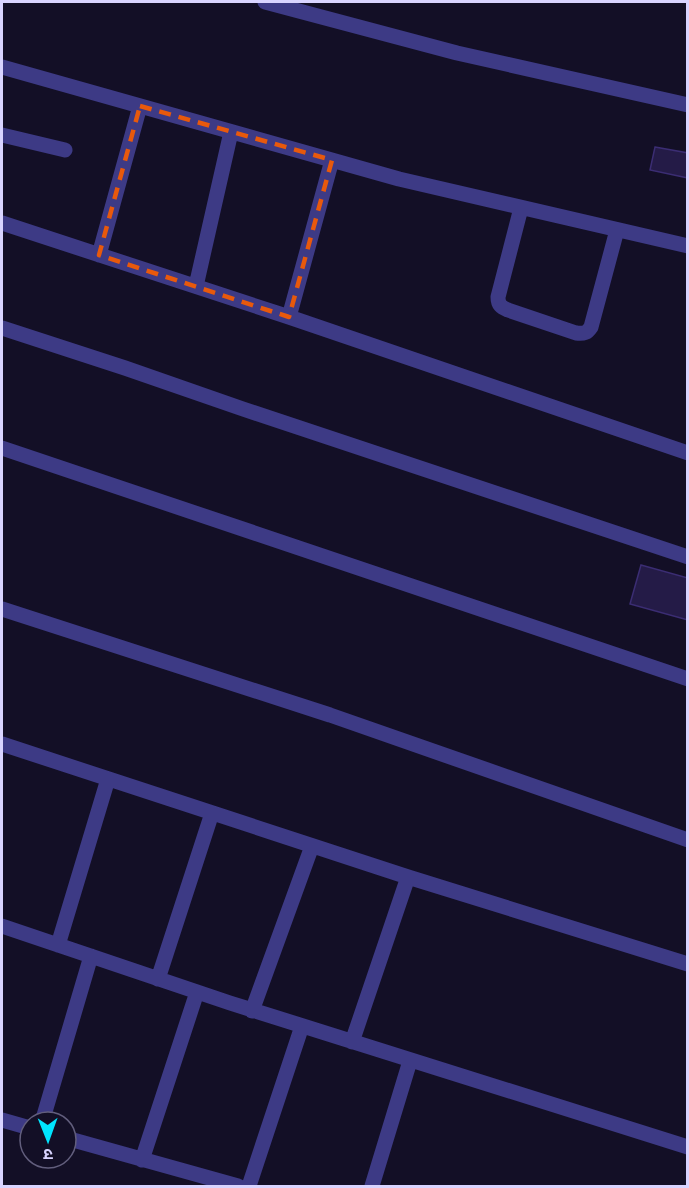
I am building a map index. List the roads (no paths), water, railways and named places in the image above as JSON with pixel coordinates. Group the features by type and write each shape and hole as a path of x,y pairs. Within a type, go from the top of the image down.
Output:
{"street":[{"path":"265,2 457,53 687,105"},
{"path":"2,67 399,179 687,246"},
{"path":"99,255 140,106"},
{"path":"196,286 231,132"},
{"path":"2,135 65,150"},
{"path":"289,317 332,160"},
{"path":"521,208 498,303 508,310 576,333 584,334 591,327 617,230"},
{"path":"2,223 289,317 687,453"},
{"path":"2,328 687,557"},
{"path":"2,448 687,680"},
{"path":"2,609 330,715 687,840"},
{"path":"2,744 408,877 687,964"},
{"path":"58,945 108,779"},
{"path":"158,979 212,813"},
{"path":"252,1011 312,846"},
{"path":"352,1042 408,877"},
{"path":"2,926 252,1011 687,1147"},
{"path":"46,1110 91,956"},
{"path":"142,1160 197,992"},
{"path":"249,1186 302,1026"},
{"path":"372,1186 410,1061"},
{"path":"2,1120 18,1125"},
{"path":"78,1141 238,1186"}]}
